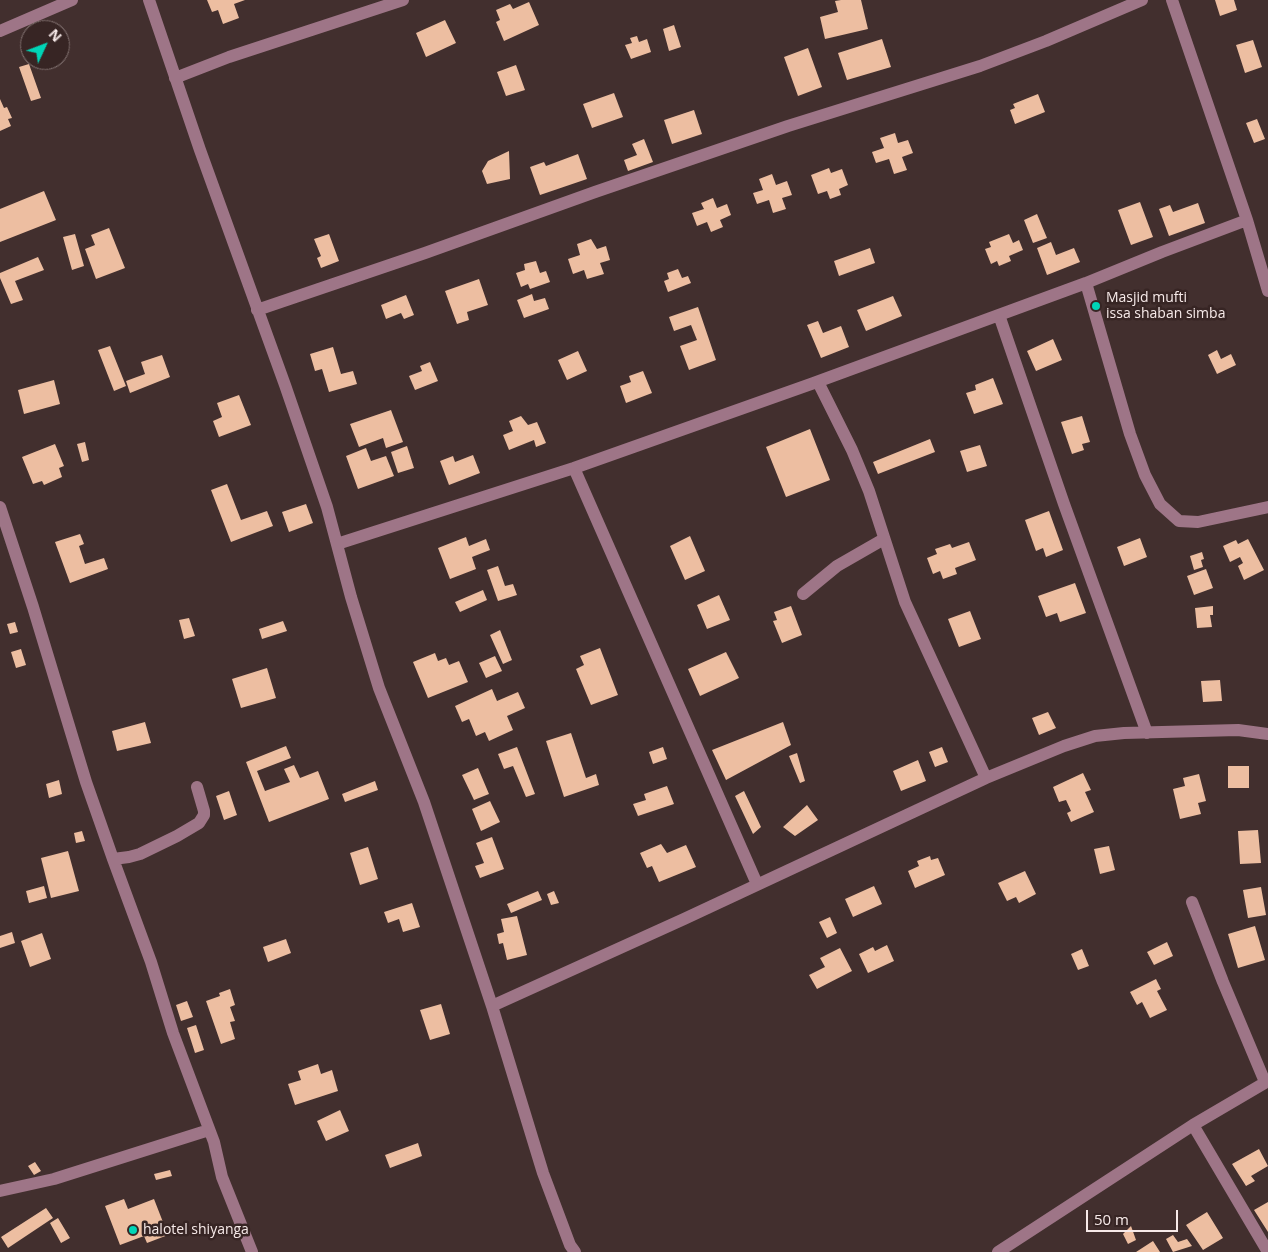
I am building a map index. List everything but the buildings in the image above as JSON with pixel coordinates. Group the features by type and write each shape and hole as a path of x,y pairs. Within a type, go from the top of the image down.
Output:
{"street":[{"path":"0,31 72,0"},
{"path":"149,0 327,507 351,597 379,688 424,802 492,1006 543,1174 570,1250"},
{"path":"175,78 229,57 404,0"},
{"path":"257,310 788,126 980,66 1030,48 1142,0"},
{"path":"1172,0 1247,220 1268,291"},
{"path":"337,544 574,468 818,382 1086,283 1247,220"},
{"path":"1086,283 1130,434 1145,475 1160,504 1179,521 1198,522 1268,507"},
{"path":"999,315 1064,504 1147,733"},
{"path":"818,382 852,450 869,491 905,602 986,778"},
{"path":"574,468 757,884"},
{"path":"0,508 33,607 69,730 112,859 151,962 173,1034 214,1142 222,1177 252,1252"},
{"path":"803,594 838,566 884,539"},
{"path":"492,1006 986,778 1064,746 1095,736 1124,733 1238,730 1268,734"},
{"path":"112,859 140,854 199,823 204,816 204,811 196,787"},
{"path":"998,1252 1193,1125 1267,1082 1223,982 1192,902"},
{"path":"1193,1125 1268,1252"},
{"path":"0,1191 54,1179 209,1130"}],"place":[{"name":"Masjid mufti issa shaban simba","path":"1096,306"},
{"name":"halotel shiyanga","path":"133,1230"}]}
